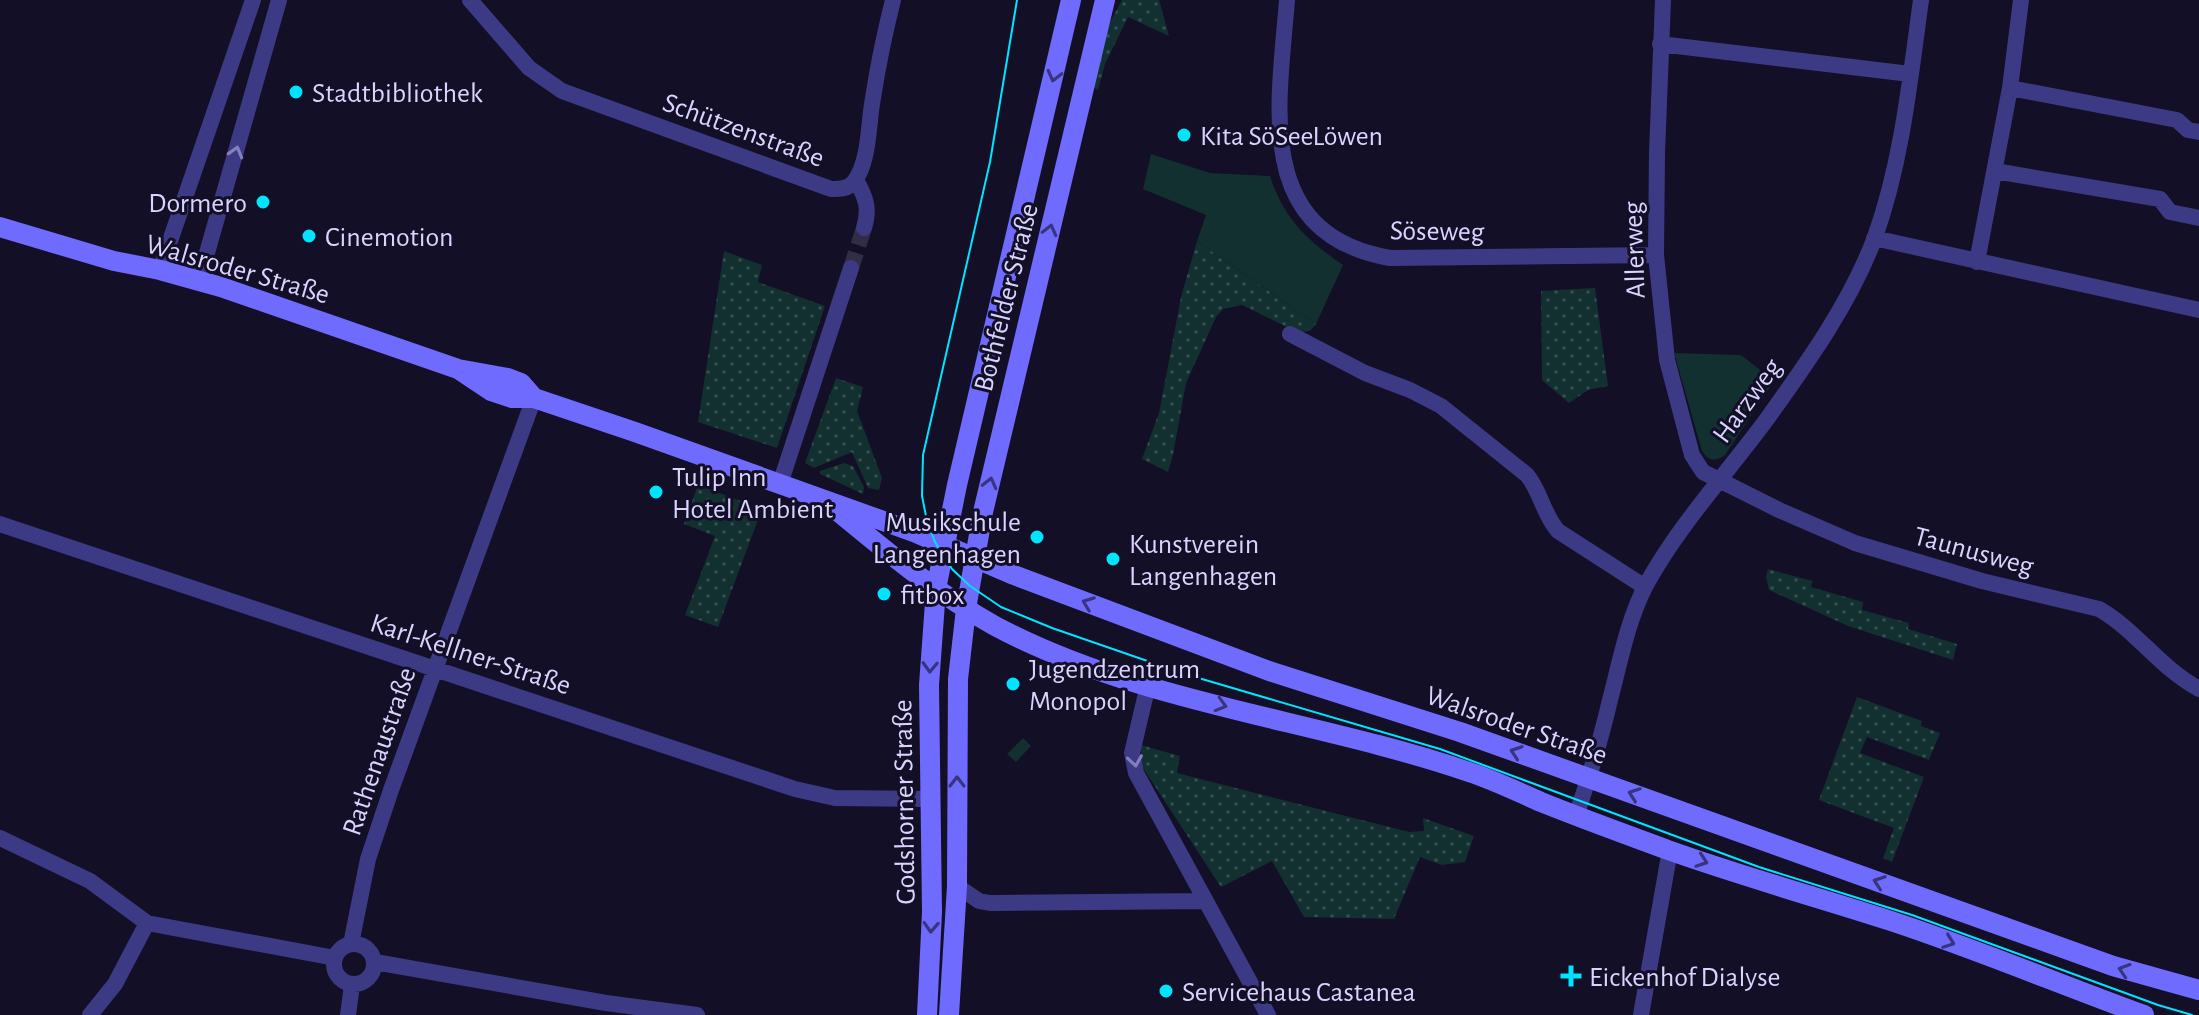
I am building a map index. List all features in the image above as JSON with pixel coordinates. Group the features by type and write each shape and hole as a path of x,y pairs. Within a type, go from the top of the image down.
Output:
{"main road":[{"name":"Bothfelder Straße","path":"936,589 1071,0"},
{"name":"Bothfelder Straße","path":"966,609 983,512 1105,0"},
{"name":"Walsroder Straße","path":"0,227 124,264 199,281 458,369 508,378 521,383 534,398 914,532 974,559 1269,671 1460,732 2113,966 2199,990"},
{"name":"Walsroder Straße","path":"822,499 966,609 1030,642 1082,663 1148,685 1474,774 1670,850 1775,887 1891,921 2144,1015"},
{"name":"Godshorner Straße","path":"927,1015 932,912 929,685 936,589"},
{"name":"Godshorner Straße","path":"949,1015 957,886 957,710 966,609"}],"street":[{"path":"160,270 253,0"},
{"path":"199,281 279,0"},
{"name":"Schützenstraße","path":"470,0 529,68 562,91 831,189 850,186 862,165 893,0"},
{"name":"Söseweg","path":"1287,0 1278,122 1280,151 1298,202 1308,216 1333,238 1356,250 1390,258 1656,255"},
{"name":"Allerweg","path":"1663,0 1656,255 1667,360 1692,455 1703,472 1719,481"},
{"name":"Harzweg","path":"1576,816 1624,648 1645,587 1816,347 1848,293 1874,238 1897,153 1921,0"},
{"path":"1977,262 2010,88 2021,0"},
{"path":"1660,44 1910,74"},
{"path":"2010,88 2177,120 2188,130 2199,132"},
{"path":"1995,171 2160,199 2170,212 2199,218"},
{"path":"856,180 867,201 869,214 864,228"},
{"path":"1874,238 2199,310"},
{"path":"780,484 851,268"},
{"path":"1290,334 1365,373 1441,406 1527,475 1537,487 1547,519 1558,531 1645,587"},
{"name":"Rathenaustraße","path":"351,944 368,859 534,398"},
{"name":"Taunusweg","path":"1719,481 1855,543 1982,581 2099,609 2116,618 2150,653 2181,679 2199,689"},
{"name":"Karl-Kellner-Straße","path":"0,524 795,789 835,798 930,799"},
{"path":"1148,685 1132,759 1142,786 1268,1015"},
{"path":"0,838 90,881 147,923 335,958"},
{"path":"1641,1015 1670,850"},
{"path":"957,886 979,901 990,903 1204,901"},
{"path":"90,1015 115,984 147,923"},
{"path":"351,944 367,947 375,962 369,979 352,985 337,975 335,958 341,949 351,944"},
{"path":"375,962 606,1003 697,1015"},
{"path":"348,1015 352,985"}],"green space":[{"path":"1122,0 1159,0 1169,36 1128,17 1105,64 1098,90 1092,87 1108,26"},
{"path":"1151,154 1210,173 1270,176 1282,205 1298,227 1343,265 1316,324 1197,241 1206,215 1143,189"},
{"path":"1197,241 1316,324 1311,330 1299,333 1242,305 1223,309 1216,317 1186,383 1168,472 1142,459 1159,413 1181,297"},
{"path":"724,251 762,265 758,282 825,306 777,448 698,422"},
{"path":"1595,288 1608,386 1588,390 1569,403 1542,380 1541,291"},
{"path":"1674,353 1741,355 1774,381 1725,455 1718,459 1710,459 1702,451"},
{"path":"836,378 863,387 857,411 882,478 879,490 868,488 852,452 814,468 805,463"},
{"path":"844,463 853,466 864,487 863,494 820,474 820,471"},
{"path":"698,485 762,509 718,627 685,615 715,536 684,524"},
{"path":"1768,569 1812,581 1811,587 1863,602 1862,610 1909,623 1908,629 1957,644 1953,660 1848,626 1769,590"},
{"path":"1857,697 1922,721 1921,726 1940,733 1929,760 1867,737 1860,753 1924,777 1892,862 1883,858 1894,828 1819,800"},
{"path":"1023,738 1031,746 1016,762 1007,754"},
{"path":"1141,745 1180,756 1177,773 1409,832 1424,831 1423,818 1474,836 1465,862 1442,865 1420,857 1394,919 1304,917 1272,861 1221,887 1141,765"}],"tunnel":[{"path":"851,268 864,228"}],"tram line":[{"path":"1017,0 990,162 923,455 922,496 927,521 935,542 952,569 970,586 1001,607 1052,628 1185,674 1440,749 1759,867 1912,915 2192,1015"}],"place":[{"name":"Stadtbibliothek","path":"296,92"},
{"name":"Kita SöSeeLöwen","path":"1184,135"},
{"name":"Dormero","path":"263,202"},
{"name":"Cinemotion","path":"309,236"},
{"name":"Tulip Inn Hotel Ambient","path":"656,492"},
{"name":"Musikschule Langenhagen","path":"1037,537"},
{"name":"Kunstverein Langenhagen","path":"1113,559"},
{"name":"fitbox","path":"884,594"},
{"name":"Jugendzentrum Monopol","path":"1013,684"},
{"name":"Eickenhof Dialyse","path":"1571,976"},
{"name":"Servicehaus Castanea","path":"1166,991"}]}
